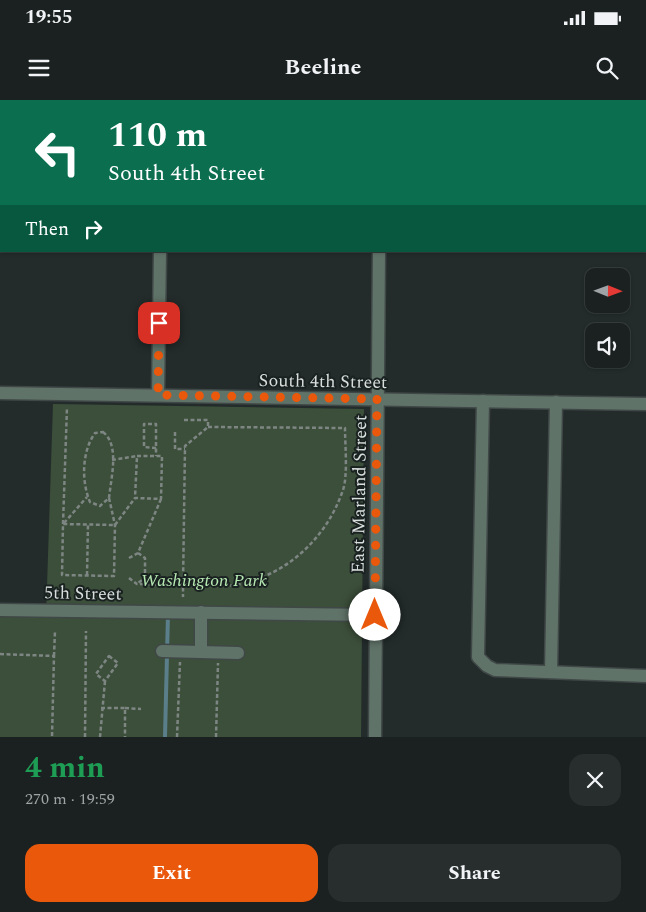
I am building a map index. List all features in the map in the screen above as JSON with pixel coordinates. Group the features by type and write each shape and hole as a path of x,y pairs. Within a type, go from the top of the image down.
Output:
{"street":[{"path":"158,395 160,252"},
{"name":"East Marland Street","path":"375,737 379,252"},
{"name":"South 4th Street","path":"0,393 646,404"},
{"path":"483,401 478,657 486,666 495,670 646,676"},
{"path":"551,672 556,402"},
{"name":"5th Street","path":"0,610 375,615"},
{"path":"201,612 201,652"},
{"path":"162,651 238,653"}],"path":[{"path":"67,407 62,575 114,576 115,524 109,498 112,443 109,436 103,432 95,433 89,442 84,467 87,496 94,506 100,506 109,498"},
{"path":"184,420 208,420 208,427"},
{"path":"156,448 144,448 144,424 156,424 156,448 156,456"},
{"path":"129,578 137,584 183,585 239,585 275,573 306,550 327,522 344,488 345,428 208,427 185,446 183,585 183,597"},
{"path":"175,432 175,450 185,449"},
{"path":"115,524 135,498 136,456"},
{"path":"112,460 136,456 162,456 161,499 138,553 130,558"},
{"path":"63,524 87,496"},
{"path":"135,498 161,499"},
{"path":"63,524 115,524"},
{"path":"87,575 88,524"},
{"path":"137,584 145,578 145,558 138,553"},
{"path":"52,737 55,631"},
{"path":"85,737 86,631"},
{"path":"178,737 180,652"},
{"path":"216,737 218,653"},
{"path":"0,654 54,656"},
{"path":"100,737 101,708 105,681 118,663 109,656 96,674 105,681"},
{"path":"101,708 141,708"},
{"path":"124,737 125,708"}],"green space":[{"name":"Washington Park","path":"53,404 364,409 361,737 0,737 0,616 46,617"}],"waterway":[{"path":"165,737 168,614"}],"route":[{"path":"159,323 158,395 377,399 375,615"}]}
